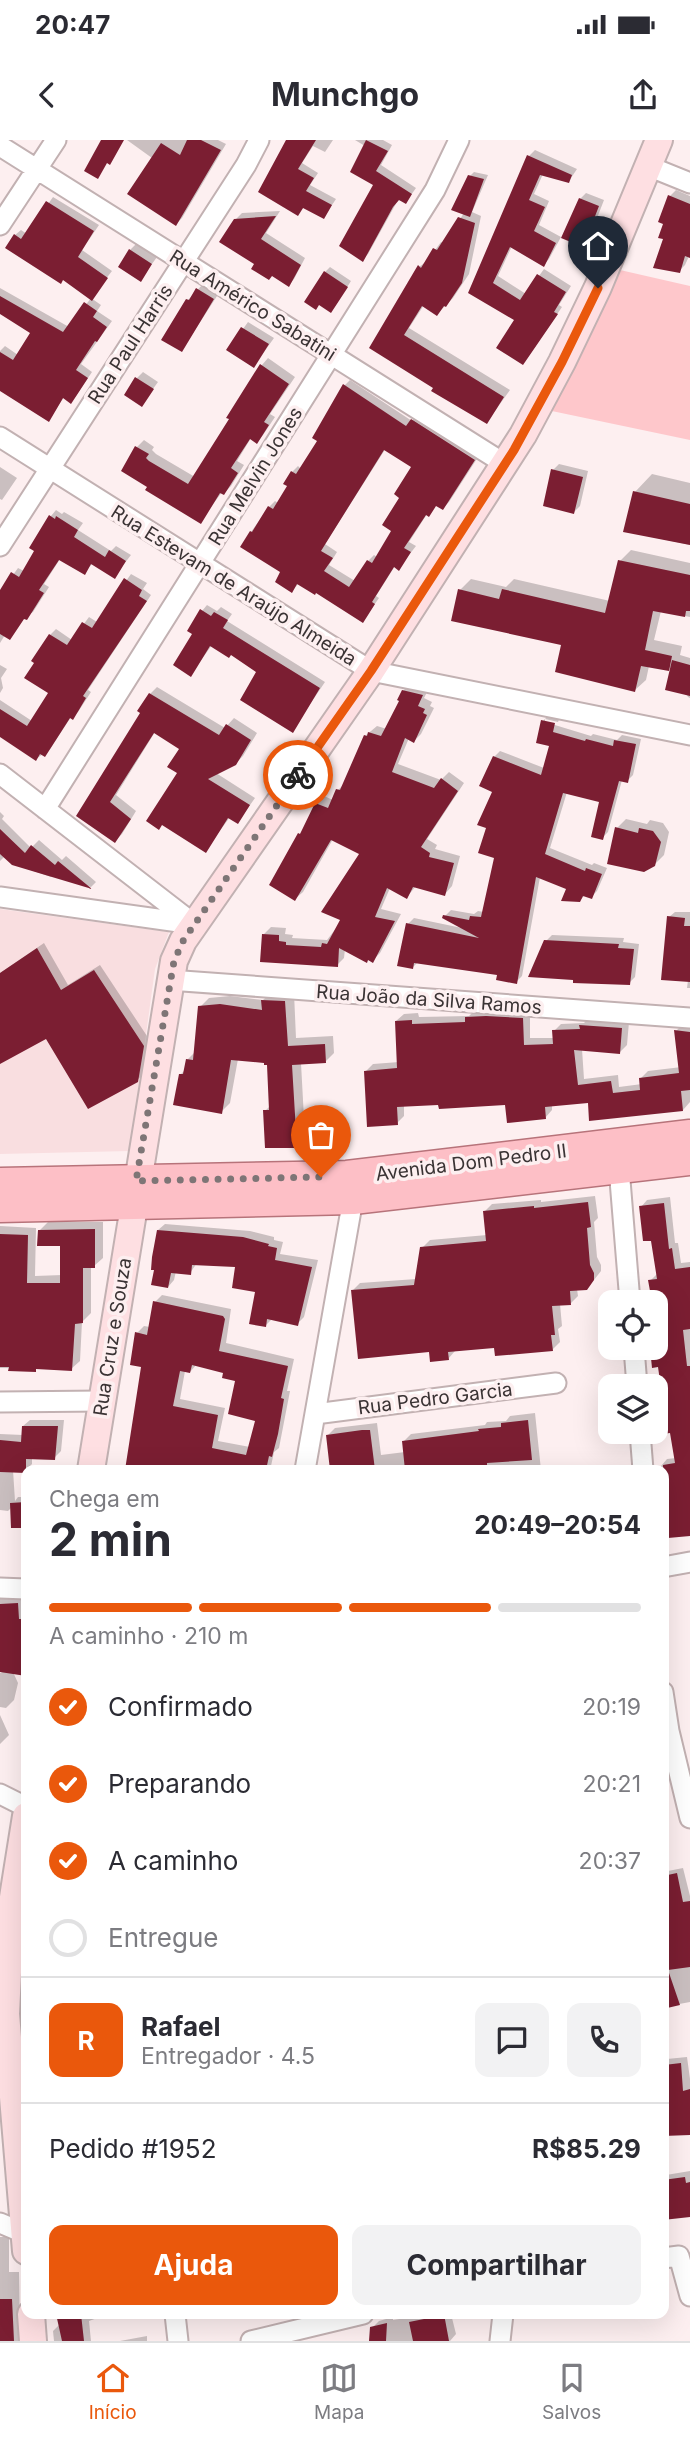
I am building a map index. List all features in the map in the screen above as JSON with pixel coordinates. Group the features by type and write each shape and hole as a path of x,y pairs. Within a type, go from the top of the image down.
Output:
{"main road":[{"name":"Rua Cruz e Souza","path":"92,1465 169,980 178,951 194,924 371,671 530,423 580,326 616,247 659,140"},
{"name":"Avenida Dom Pedro II","path":"0,1207 357,1175 690,1135"},
{"name":"Avenida Dom Pedro II","path":"0,1183 134,1193 353,1199 690,1160"},
{"path":"21,1847 11,1910 3,2012 21,2190"},
{"path":"31,2319 33,2341"}],"street":[{"path":"0,225 56,140"},
{"name":"Rua Paul Harris","path":"0,546 259,140"},
{"name":"Rua Melvin Jones","path":"45,808 435,191 459,140"},
{"name":"Rua Américo Sabatini","path":"0,146 505,464"},
{"path":"648,166 690,183"},
{"name":"Rua Estevam de Araújo Almeida","path":"0,437 371,671 690,735"},
{"path":"0,774 194,924"},
{"path":"0,897 194,924"},
{"name":"Rua João da Silva Ramos","path":"169,980 690,1018"},
{"path":"619,1168 629,1290"},
{"path":"306,1465 353,1199"},
{"name":"Rua Pedro Garcia","path":"315,1414 556,1383"},
{"path":"0,1402 102,1401"},
{"path":"641,1444 643,1465"},
{"path":"669,1566 690,1563"},
{"path":"0,1588 21,1589"},
{"path":"669,1731 690,1818"},
{"path":"0,1794 21,1804"},
{"path":"0,2223 21,2237"},
{"path":"671,2257 690,2296"},
{"path":"176,2319 178,2341"},
{"path":"251,2341 342,2319"},
{"path":"500,2341 502,2319"}],"shaded area":[{"path":"620,270 690,286 690,440 547,410"},
{"path":"0,909 169,932 155,969 130,1151 0,1154"}],"building":[{"path":"101,140 124,140 110,165 107,163 98,179 84,171"},
{"path":"187,140 201,140 221,150 176,226 127,194 161,143 180,155"},
{"path":"286,140 316,140 298,169 314,178 306,191 332,205 324,219 303,208 298,216 258,192"},
{"path":"366,140 388,151 376,171 412,194 406,204 399,200 393,207 363,262 339,246 373,185 350,172"},
{"path":"527,155 572,175 569,183 540,175 529,200 545,207 534,231 556,243 544,267 510,247 493,283 520,300 537,274 566,292 554,312 558,314 523,365 496,348 514,320 468,293"},
{"path":"468,175 484,179 470,217 451,210"},
{"path":"668,195 690,204 690,258 685,256 680,273 653,268 663,239 658,238 663,224 658,222"},
{"path":"579,198 599,206 583,247 561,238"},
{"path":"46,201 94,231 78,257 108,278 92,301 63,280 61,284 5,248 14,234 21,239"},
{"path":"276,216 261,239 301,265 289,287 272,276 269,280 251,269 254,264 219,242 234,219"},
{"path":"458,217 475,223 462,283 437,316 422,306 404,335 504,397 487,424 431,391 433,388 369,348 418,265 421,268 433,248 437,250"},
{"path":"129,249 152,264 141,282 118,267"},
{"path":"324,271 348,287 331,313 319,305 316,310 304,302"},
{"path":"196,288 214,299 182,352 161,340 186,299 189,300"},
{"path":"0,296 63,332 84,302 97,311 93,317 107,327 76,370 88,378 71,404 63,398 49,422 0,391 0,352 13,360 30,333 0,314"},
{"path":"241,327 269,344 254,368 226,350"},
{"path":"260,364 289,384 264,422 269,425 257,444 250,439 231,468 238,473 224,495 220,493 201,524 145,490 147,487 121,471 135,446 149,454 146,458 149,461 188,484"},
{"path":"135,377 154,389 142,407 124,395"},
{"path":"343,384 406,426 411,419 475,460 443,510 436,506 429,517 426,515 404,548 411,552 399,571 394,567 372,602 375,604 363,623 297,584 292,593 275,582 280,572 240,547 268,506 273,509 287,486 283,484 291,471 296,474 317,441 312,438","holes":["384,450 411,467 394,494 399,498 382,525 391,531 372,563 367,560 349,587 324,571 333,558 321,551"]},
{"path":"551,469 583,477 574,514 543,506"},
{"path":"633,491 690,504 690,545 623,532"},
{"path":"49,515 55,519 56,516 78,530 74,537 105,557 109,550 126,561 115,579 91,564 85,575 59,560 39,590 44,593 10,640 0,634 0,590 11,572 19,577 34,551 29,548"},
{"path":"618,560 690,575 690,611 686,611 685,617 653,611 645,650 672,656 669,671 641,666 635,692 555,672 561,645 451,621 458,589 499,599 502,589 605,613"},
{"path":"124,578 142,590 139,596 147,601 83,696 86,698 73,720 70,718 45,757 40,754 36,761 0,737 0,709 27,726 48,693 24,678 34,663 31,661 49,634 67,645 82,622 92,628"},
{"path":"200,609 211,616 214,612 228,620 223,628 320,688 293,733 240,700 256,672 231,655 229,658 210,646 191,677 173,665 192,634 187,631"},
{"path":"672,660 690,665 690,696 665,690"},
{"path":"402,690 423,695 418,706 425,709 423,713 427,715 414,743 405,738 392,772 434,788 441,778 458,791 421,847 430,853 429,857 454,863 445,896 413,887 407,899 387,888 375,917 395,921 373,963 368,960 367,963 339,948 338,967 260,962 262,934 279,935 279,941 286,942 286,945 321,947 322,943 327,944 340,920 321,912 359,854 331,840 295,901 269,885 315,803 328,808 336,789 340,790 364,735 367,736 368,732 381,736"},
{"path":"149,693 219,735 226,724 251,740 236,765 208,779 250,805 238,824 228,818 206,853 162,825 159,830 146,821 177,773 167,767 179,749 154,733 110,802 131,819 115,843 76,816 140,713 137,711"},
{"path":"541,720 555,723 553,732 585,741 586,739 613,746 614,740 636,744 628,783 619,781 603,840 591,837 599,802 563,793 545,854 585,871 586,868 602,874 592,899 583,896 580,902 561,901 566,889 536,877 517,984 496,980 497,975 414,963 413,969 397,966 406,923 479,938 442,918 443,915 469,920 470,916 481,917 494,858 478,853 486,828 477,825 492,792 479,786 493,756 541,775 549,746 536,743"},
{"path":"615,827 638,833 639,828 653,831 661,842 655,866 644,872 607,864"},
{"path":"0,829 25,853 31,845 55,865 58,861 92,889 12,865 0,854"},
{"path":"667,916 685,918 684,926 690,926 690,982 661,980"},
{"path":"544,940 619,944 618,948 634,949 630,985 573,983 573,980 528,977"},
{"path":"37,948 61,990 94,970 144,1046 138,1082 88,1109 46,1039 0,1064 0,973"},
{"path":"261,1000 285,1001 288,1046 325,1044 326,1063 292,1065 297,1148 265,1148 263,1110 269,1110 267,1065 264,1063 231,1060 222,1114 173,1105 179,1074 183,1074 186,1059 193,1060 198,1006 220,1004 262,1010"},
{"path":"465,1017 523,1018 524,1045 553,1044 552,1030 580,1029 579,1025 622,1028 620,1054 574,1050 578,1085 611,1081 613,1093 640,1090 639,1078 679,1073 674,1030 690,1032 690,1090 681,1091 683,1111 589,1121 588,1103 545,1107 546,1119 507,1123 505,1105 439,1109 438,1105 397,1107 398,1125 367,1127 364,1071 397,1068 395,1021 412,1020 412,1024 465,1022"},
{"path":"588,1202 591,1227 587,1228 594,1280 587,1290 570,1291 571,1305 552,1306 555,1335 551,1335 553,1351 495,1356 494,1348 448,1352 449,1360 430,1362 429,1352 358,1359 351,1290 414,1285 420,1247 486,1241 483,1211"},
{"path":"664,1203 669,1249 672,1248 675,1269 690,1267 690,1329 683,1330 687,1366 690,1366 690,1536 669,1538 669,1465 663,1465 675,1463 668,1433 668,1374 659,1374 658,1367 652,1368 651,1360 668,1360 668,1290 650,1290 648,1280 657,1279 651,1241 643,1241 639,1206"},
{"path":"95,1229 95,1268 83,1268 83,1323 75,1324 72,1371 8,1371 9,1367 0,1367 0,1234 28,1235 27,1283 60,1283 60,1246 37,1246 38,1230"},
{"path":"157,1230 243,1237 277,1248 275,1260 312,1267 298,1326 267,1319 266,1327 249,1324 255,1292 232,1288 235,1267 192,1265 191,1275 171,1273 168,1288 151,1285"},
{"path":"153,1301 223,1316 225,1319 219,1351 288,1366 281,1398 284,1399 278,1434 267,1465 126,1465 141,1367 130,1365 135,1332 147,1335","holes":["192,1365 223,1373 222,1378 235,1381 228,1414 255,1421 246,1455 212,1448 218,1415 173,1406 180,1371 190,1373"]},
{"path":"528,1420 532,1460 487,1465 404,1465 402,1441 501,1427 501,1423"},
{"path":"22,1426 58,1426 55,1460 26,1459 26,1465 21,1465 21,1473 0,1472 0,1440 21,1442"},
{"path":"370,1430 374,1465 329,1465 326,1435"},
{"path":"21,1502 21,1528 11,1528 10,1503"},
{"path":"18,1603 21,1619 21,1675 0,1672 0,1604"},
{"path":"677,1873 683,1902 690,1901 690,1967 669,1970 669,1875"},
{"path":"669,1973 680,2005 669,2008"},
{"path":"681,2063 683,2091 690,2089 690,2135 669,2136 669,2064"},
{"path":"685,2177 686,2183 690,2182 690,2217 669,2219 669,2179"},
{"path":"0,2299 12,2299 14,2341 0,2341"},
{"path":"57,2319 82,2319 84,2341 62,2341"},
{"path":"445,2319 449,2341 413,2341 409,2322"},
{"path":"387,2323 386,2341 369,2341 370,2327"}],"way so far":[{"path":"298,775 183,941 174,961 136,1181 321,1177"}],"route":[{"path":"298,775 371,671 514,450 562,362 598,288"}]}
